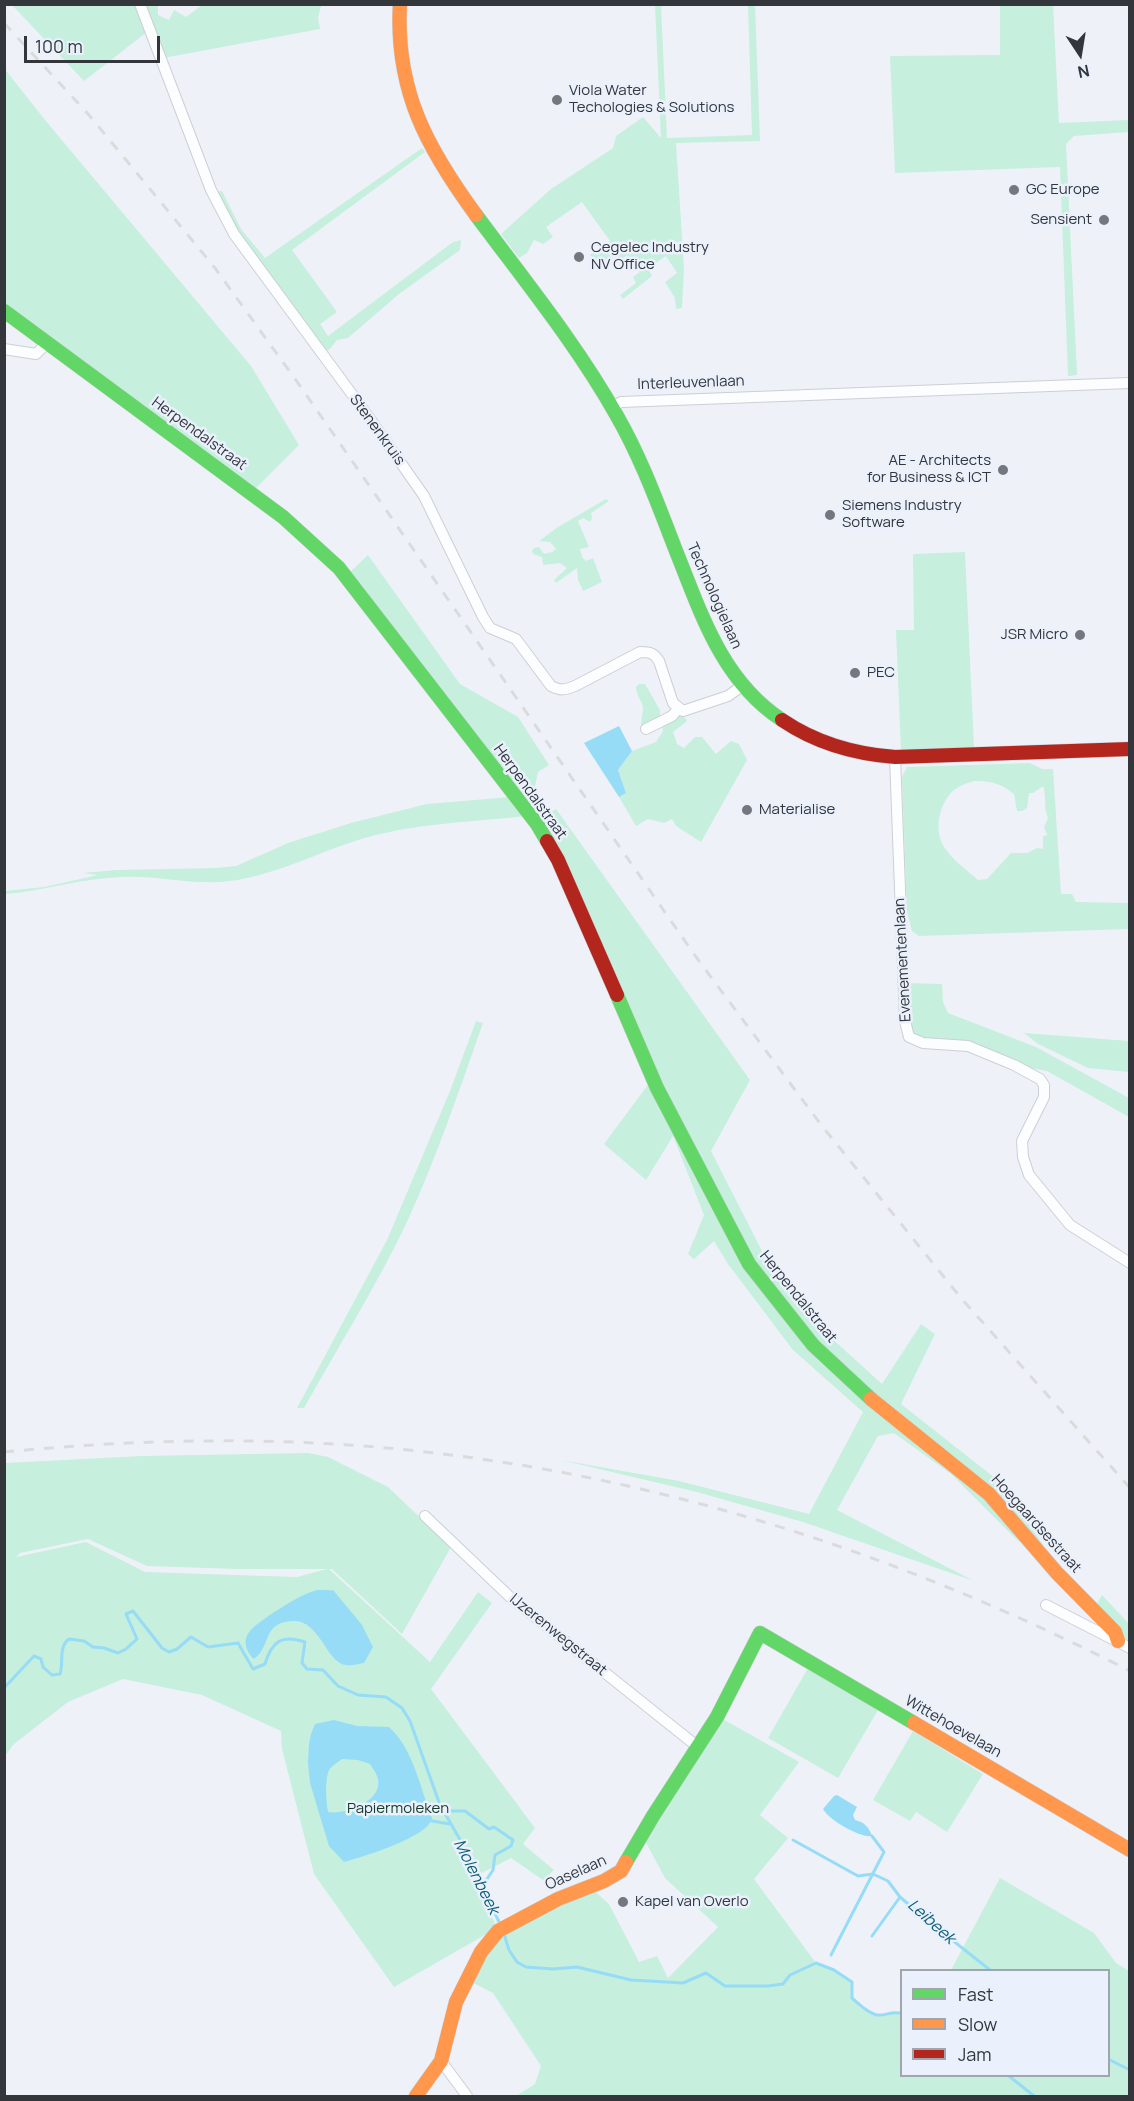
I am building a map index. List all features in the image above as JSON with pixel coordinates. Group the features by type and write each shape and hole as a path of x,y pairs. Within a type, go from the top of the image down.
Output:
{"street":[{"name":"Stenenkruis","path":"140,4 211,190 234,234 424,496 486,622 495,631 516,639 551,686 558,689 565,690 575,686 640,652 656,655 673,704 678,709"},
{"path":"400,4 399,52 411,102 424,134 450,177 548,309 612,407"},
{"name":"Herpendalstraat","path":"4,311 284,517 339,568 537,824 558,860 657,1088 749,1264 813,1345 881,1408"},
{"path":"4,349 36,354 46,343"},
{"name":"Interleuvenlaan","path":"612,407 621,402 1130,383"},
{"name":"Technologielaan","path":"612,407 645,476 701,613 723,658 742,686 773,715 822,743 860,753 895,757 1130,749"},
{"path":"646,729 672,716 678,709 690,710 728,696 742,686"},
{"name":"Evenementenlaan","path":"895,757 905,1021 909,1037 923,1043 968,1046 1014,1065 1040,1079 1044,1085 1044,1097 1022,1141 1023,1157 1029,1175 1070,1225 1130,1263"},
{"name":"Hoegaardsestraat","path":"881,1408 989,1494 1057,1573 1124,1644"},
{"name":"IJzerenwegstraat","path":"425,1516 510,1597 698,1747"},
{"path":"1046,1605 1124,1644"},
{"name":"Oaselaan","path":"416,2097 441,2061 456,2002 481,1952 491,1938 498,1931 558,1899 604,1881 621,1871 717,1717 760,1633"},
{"name":"Wittehoevelaan","path":"760,1633 1130,1850"},
{"path":"441,2061 467,2097"}],"green space":[{"path":"12,5 136,5 147,32 84,81"},
{"path":"143,5 158,5 158,15 169,20 174,10 186,17 202,5 321,6 318,18 320,29 163,58"},
{"path":"655,5 661,5 667,138 752,135 748,5 755,5 760,141 676,143 684,269 682,308 676,309 675,298 665,282 677,273 666,256 648,268 652,276 623,299 620,295 636,283 633,277 640,272 627,255 621,260 616,255 599,268 590,255 610,241 582,202 546,227 553,237 543,244 534,240 527,253 519,258 501,234 551,189 613,148 616,136 643,117 661,138"},
{"path":"1000,5 1053,5 1059,123 1129,120 1129,132 1074,136 1066,144 1077,375 1068,376 1060,167 895,173 890,56 1000,55"},
{"path":"4,68 251,366 299,445 253,491 5,306"},
{"path":"422,148 425,152 292,250 337,312 320,324 328,336 453,242 461,240 460,250 399,294 348,338 337,340 330,349 324,351 237,233 215,192 222,191 241,229 265,258"},
{"path":"606,499 609,501 591,513 590,522 583,518 578,521 589,547 580,549 582,557 586,561 593,558 602,582 583,591 578,580 577,568 556,583 554,580 567,568 560,563 543,565 542,557 533,554 532,551 539,547 544,554 552,552 556,549 550,542 539,541"},
{"path":"965,552 974,748 901,751 896,630 914,630 913,554"},
{"path":"368,555 460,684 518,717 549,765 538,772 530,811 347,575"},
{"path":"639,684 645,684 660,710 660,720 646,727 641,725 643,708 636,687"},
{"path":"678,709 687,721 673,732 677,744 684,748 695,737 702,737 716,754 731,741 739,744 747,760 701,842 676,826 672,819 664,823 648,819 636,826 619,797 626,793 618,770 632,751 656,742 663,731 661,722"},
{"path":"1030,763 1042,769 1053,769 1061,894 1072,894 1076,902 1129,903 1129,929 919,936 912,931 907,912 902,777 907,767","holes":["974,781 990,782 1004,787 1014,794 1017,811 1027,808 1029,793 1043,786 1048,818 1044,827 1047,835 1043,836 1043,849 1037,848 1027,853 1011,853 987,879 978,880 947,851 940,838 939,830 940,815 946,800 952,792"]},
{"path":"511,797 527,816 425,826 385,833 348,843 265,874 247,878 203,882 136,877 107,878 5,894 5,891 44,887 98,875 83,873 236,866 288,843 351,823 427,804"},
{"path":"556,809 750,1080 711,1151 764,1255 818,1326 882,1384 921,1324 935,1334 901,1404 1019,1497 1031,1527 1075,1592 1057,1573 1015,1538 951,1474 894,1433 878,1436 837,1510 974,1581 803,1522 697,1492 561,1460 679,1481 809,1514 863,1412 793,1350 728,1264 714,1241 694,1259 688,1254 704,1215 673,1136 646,1180 604,1144 650,1082 539,819"},
{"path":"903,983 942,984 943,1002 948,1013 1036,1047 1129,1098 1129,1117 1047,1071 1014,1065 968,1046 909,1037"},
{"path":"476,1021 483,1023 437,1150 406,1224 370,1294 304,1408 297,1408 387,1240 450,1091"},
{"path":"1024,1033 1129,1041 1129,1072 1088,1068 1038,1044"},
{"name":"Papiermoleken","path":"308,1453 328,1457 388,1487 451,1547 402,1634 332,1569 329,1569 430,1662 478,1592 492,1603 431,1689 535,1828 523,1844 554,1870 543,1880 511,1858 474,1877 497,1928 394,1987 314,1874 282,1749 281,1731 202,1695 123,1679 68,1702 14,1744 5,1756 5,1463 142,1456","holes":["88,1539 147,1566 327,1569 297,1577 145,1572 86,1542 16,1557 20,1553","332,1590 339,1663 317,1632 304,1623 293,1621 282,1622 273,1627 261,1652 254,1659 254,1627"]},
{"path":"1102,1595 1129,1624 1129,1643 1107,1623 1097,1604"},
{"path":"808,1668 878,1710 838,1778 768,1738"},
{"path":"721,1718 799,1762 760,1815 788,1838 754,1879 816,1963 834,1970 852,1982 852,1998 877,2015 895,2012 900,2014 900,2077 1110,2077 1110,1969 952,1969 1000,1878 1094,1933 1116,1963 1129,1971 1129,2096 516,2096 535,2084 541,2066 493,1993 469,1981 496,1936 591,1888 609,1904 639,1962 657,1956 668,1978 718,1927 665,1878 643,1837"},
{"path":"913,1731 983,1774 947,1832 916,1812 910,1821 873,1800"}],"water":[{"path":"619,726 632,751 618,770 626,793 619,797 584,743"},
{"path":"333,1590 362,1625 373,1647 364,1663 348,1665 338,1662 314,1631 306,1624 297,1621 285,1622 273,1628 259,1654 254,1659 251,1656 247,1649 246,1638 250,1631 262,1621 308,1593"},
{"path":"334,1720 357,1726 389,1727 405,1747 415,1770 432,1818 428,1825 408,1839 344,1862 329,1846 310,1783 309,1744 315,1724","holes":["342,1759 358,1760 370,1764 375,1771 378,1783 376,1792 358,1807 342,1812 328,1812 326,1787 329,1771"]},
{"path":"837,1795 857,1807 853,1815 855,1820 866,1825 872,1836 853,1831 826,1813 823,1809"}],"waterway":[{"name":"Molenbeek","path":"4,1688 34,1656 41,1659 43,1667 52,1675 60,1674 62,1650 69,1639 84,1641 93,1647 118,1653 126,1649 137,1639 126,1614 133,1611 162,1648 169,1652 177,1649 191,1637 208,1647 238,1643 253,1669 265,1664 271,1650 279,1641 290,1639 305,1642 302,1663 307,1669 323,1670 338,1686 358,1695 386,1697 402,1708 410,1721 440,1805 462,1843 500,1924"},
{"path":"442,1808 465,1811 489,1829 494,1827 513,1840 511,1846 495,1855 493,1870 483,1885"},
{"path":"432,1821 450,1824"},
{"path":"831,1955 884,1852 872,1836"},
{"path":"793,1840 858,1876 873,1874"},
{"name":"Leibeek","path":"873,1874 888,1881 900,1897 989,1969"},
{"path":"872,1936 900,1897"},
{"name":"Molenbeek","path":"504,1934 509,1950 517,1962 526,1967 553,1969 577,1967 631,1980 683,1983 706,1973 725,1986 768,1986 783,1984 790,1975 816,1963 834,1970 852,1982 852,1998 863,2008 877,2015 900,2014"},
{"name":"Leibeek","path":"1110,2060 1128,2069"},
{"name":"Molenbeek","path":"1010,2077 1034,2096"}],"railway":[{"path":"4,23 89,115 215,268 298,383 696,957 822,1126 961,1298 1130,1488"},
{"path":"4,1452 188,1441 366,1446 480,1459 592,1478 703,1505 812,1537 920,1576 1026,1621 1130,1671"}],"traffic: fast":[{"path":"476,215 568,339 617,416 644,471 700,610 720,652 746,689 782,720"},
{"path":"4,311 283,517 339,568 537,824 547,841"},
{"path":"617,995 657,1088 749,1264 813,1345 871,1399"},
{"path":"626,1862 717,1717 760,1633 914,1723"}],"traffic: slow":[{"path":"400,4 403,64 418,117 443,166 476,215"},
{"path":"871,1399 989,1494 1057,1573 1115,1632 1118,1641"},
{"path":"914,1723 1130,1850"},
{"path":"416,2096 441,2061 456,2002 481,1952 498,1931 558,1899 604,1881 621,1871 626,1862"}],"traffic: jam":[{"path":"782,720 808,735 836,746 895,757 1130,749"},
{"path":"547,841 558,860 617,995"}],"place":[{"name":"Viola Water Techologies & Solutions","path":"557,100"},
{"name":"GC Europe","path":"1014,190"},
{"name":"Sensient","path":"1104,220"},
{"name":"Cegelec Industry NV Office","path":"579,257"},
{"name":"AE - Architects for Business & ICT","path":"1003,470"},
{"name":"Siemens Industry Software","path":"830,515"},
{"name":"JSR Micro","path":"1080,635"},
{"name":"PEC","path":"855,673"},
{"name":"Materialise","path":"747,810"},
{"name":"Kapel van Overlo","path":"623,1902"}]}
